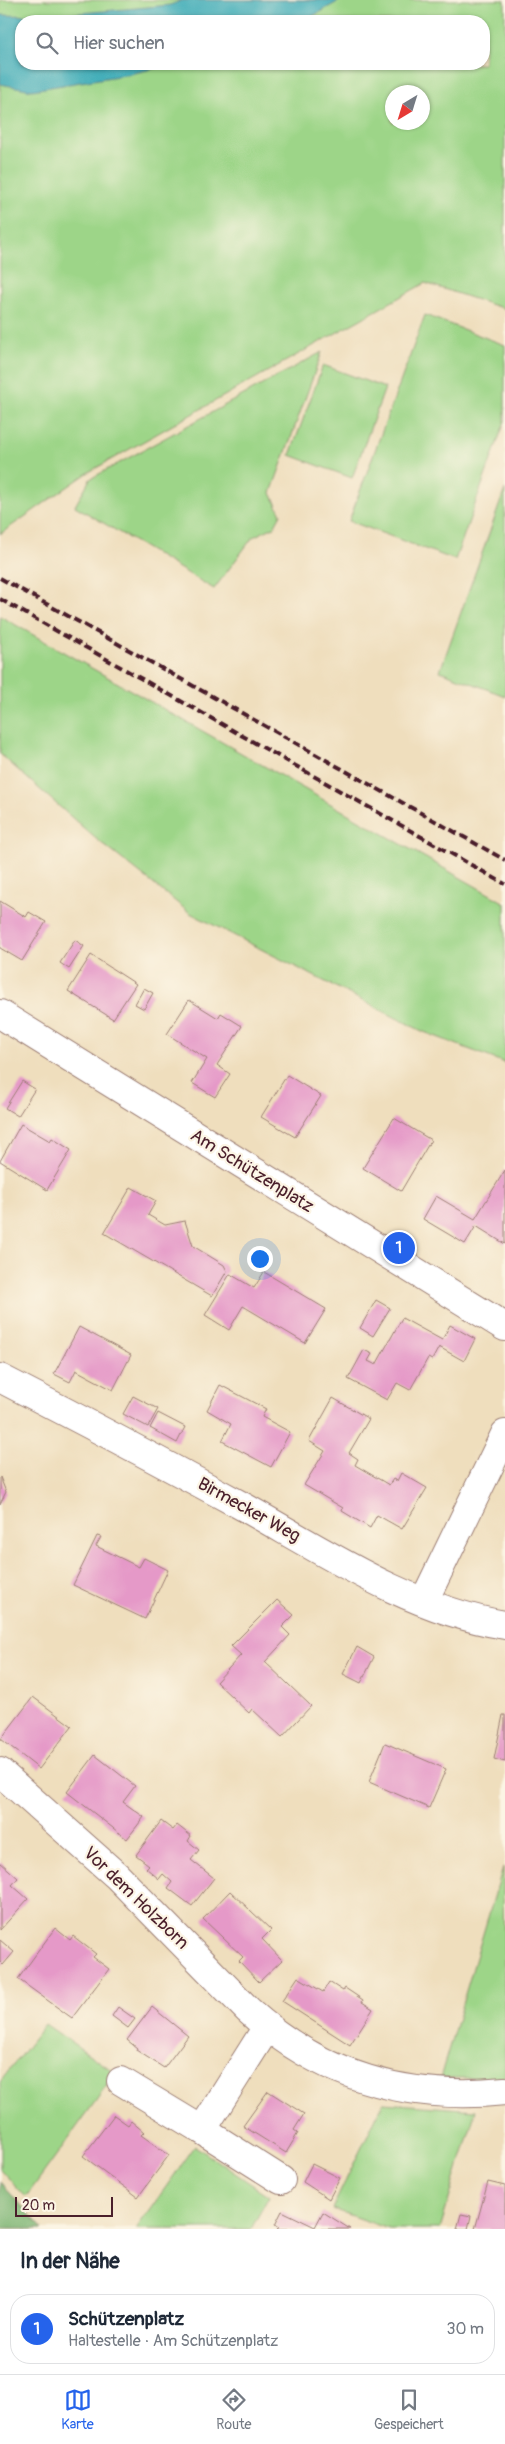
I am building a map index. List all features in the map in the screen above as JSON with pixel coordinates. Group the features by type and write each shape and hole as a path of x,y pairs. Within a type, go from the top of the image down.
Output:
{"street":[{"name":"Am Schützenplatz","path":"0,1014 505,1327"},
{"name":"Birmecker Weg","path":"0,1378 140,1450 365,1574 452,1613 505,1625"},
{"path":"424,1601 505,1434"},
{"name":"Vor dem Holzborn","path":"0,1772 117,1876 267,2028 302,2052 356,2077 387,2086 474,2094 505,2091"},
{"path":"202,2130 267,2028"},
{"path":"120,2081 281,2180"}],"green space":[{"path":"0,0 505,0 505,309 425,283 89,472 0,534"},
{"path":"425,315 505,345 505,421 455,560 349,521"},
{"path":"322,352 271,493 281,514 274,527 253,537 214,589 75,506 90,479"},
{"path":"323,365 385,388 352,478 290,455"},
{"path":"505,489 505,696 440,671"},
{"path":"0,616 505,903 505,1063 424,1032 190,913 95,838 0,754"},
{"path":"503,1867 505,2076 492,2078 440,2078"},
{"path":"45,2024 116,2073 26,2197 0,2169 0,2082"},
{"path":"383,2103 476,2110 440,2229 389,2229 332,2209"},
{"path":"195,2146 269,2196 251,2229 136,2229"},
{"path":"0,2182 43,2229 0,2229"}],"water":[{"path":"183,0 341,0 315,15 59,15 170,5"},
{"path":"0,15 15,15 15,70 147,70 32,90 0,84"}],"building":[{"path":"0,901 26,917 29,912 46,922 22,961 0,948"},
{"path":"75,940 84,946 69,969 60,963"},
{"path":"91,955 136,984 113,1019 68,991"},
{"path":"144,988 153,993 144,1009 135,1004"},
{"path":"189,1000 218,1018 221,1013 242,1026 217,1065 230,1074 215,1097 192,1083 207,1059 167,1034"},
{"path":"287,1075 321,1096 295,1137 261,1117"},
{"path":"22,1081 35,1089 18,1116 5,1108"},
{"path":"394,1118 431,1140 401,1191 363,1168"},
{"path":"21,1124 50,1141 52,1138 71,1150 47,1190 0,1161"},
{"path":"505,1170 505,1244 476,1226 465,1244 423,1219 436,1196 475,1219"},
{"path":"131,1187 156,1201 148,1215 165,1225 185,1221 193,1246 224,1265 227,1271 212,1296 104,1233"},
{"path":"264,1272 326,1309 305,1343 243,1306 229,1330 205,1315 230,1274 254,1288"},
{"path":"376,1300 390,1308 373,1336 360,1328"},
{"path":"402,1318 442,1340 450,1325 475,1339 464,1361 439,1347 432,1360 428,1358 410,1390 397,1383 387,1400 348,1379 364,1350 372,1354 368,1361 376,1365"},
{"path":"79,1327 131,1355 113,1390 76,1370 70,1382 54,1374"},
{"path":"220,1385 266,1409 262,1417 290,1432 271,1467 222,1441 231,1424 207,1410"},
{"path":"133,1396 158,1409 148,1427 123,1414"},
{"path":"333,1398 369,1419 349,1453 358,1459 355,1465 389,1485 393,1479 397,1481 401,1473 427,1488 402,1529 377,1515 370,1528 342,1511 343,1508 304,1485 325,1451 309,1441"},
{"path":"158,1413 185,1427 177,1443 150,1428"},
{"path":"0,1477 6,1492 0,1504"},
{"path":"97,1536 101,1537 96,1546 139,1567 144,1558 168,1570 145,1619 73,1585"},
{"path":"277,1600 294,1615 282,1627 290,1635 265,1662 311,1706 282,1737 252,1709 249,1713 216,1682 241,1655 231,1646"},
{"path":"357,1647 374,1657 361,1683 343,1674"},
{"path":"33,1697 72,1726 39,1769 1,1739"},
{"path":"503,1715 505,1715 505,1762 494,1759"},
{"path":"385,1743 446,1769 429,1808 369,1782"},
{"path":"95,1755 135,1786 123,1802 144,1817 127,1839 67,1792"},
{"path":"161,1821 173,1830 177,1825 191,1836 188,1841 199,1850 191,1860 214,1878 192,1906 168,1888 172,1882 163,1874 159,1879 146,1868 149,1865 136,1855"},
{"path":"0,1862 18,1878 12,1885 28,1899 0,1930"},
{"path":"230,1891 271,1930 262,1939 282,1960 259,1982 239,1961 243,1957 203,1919"},
{"path":"55,1928 70,1940 73,1936 96,1954 93,1957 109,1969 72,2018 18,1979"},
{"path":"0,1940 14,1952 3,1965 0,1962"},
{"path":"298,1977 323,1992 329,1982 343,1991 345,1988 373,2009 350,2045 282,2001"},
{"path":"118,2007 135,2019 128,2028 112,2016"},
{"path":"152,2007 188,2036 164,2068 136,2050 137,2048 127,2040"},
{"path":"268,2091 304,2114 294,2130 298,2133 286,2153 243,2126"},
{"path":"114,2115 128,2125 131,2121 144,2132 141,2135 169,2155 138,2197 83,2156"},
{"path":"312,2164 340,2178 329,2199 303,2182"},
{"path":"488,2182 505,2186 505,2229 475,2229"},
{"path":"282,2211 315,2227 323,2212 350,2229 277,2229 279,2227 275,2225"},
{"path":"461,2214 471,2216 468,2229 457,2229"}],"railway":[{"path":"0,578 505,860"},
{"path":"0,599 505,884"}],"place":[{"name":"Schützenplatz","path":"399,1248"}]}
